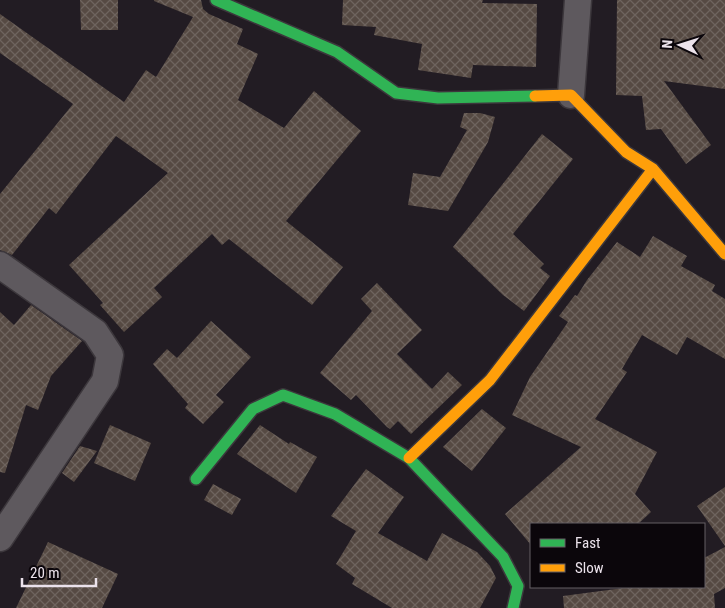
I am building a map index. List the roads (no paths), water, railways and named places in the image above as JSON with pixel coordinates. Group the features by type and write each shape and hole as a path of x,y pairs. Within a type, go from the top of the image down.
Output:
{"street":[{"path":"216,0 338,52 396,92 438,98 571,95 626,152 653,169 725,254"},
{"path":"571,95 578,0"},
{"path":"409,458 490,380 653,169"},
{"path":"0,265 95,332 110,355 105,381 0,538"},
{"path":"196,479 253,409 283,395 335,414 409,458 503,557 518,586 513,608"}]}
